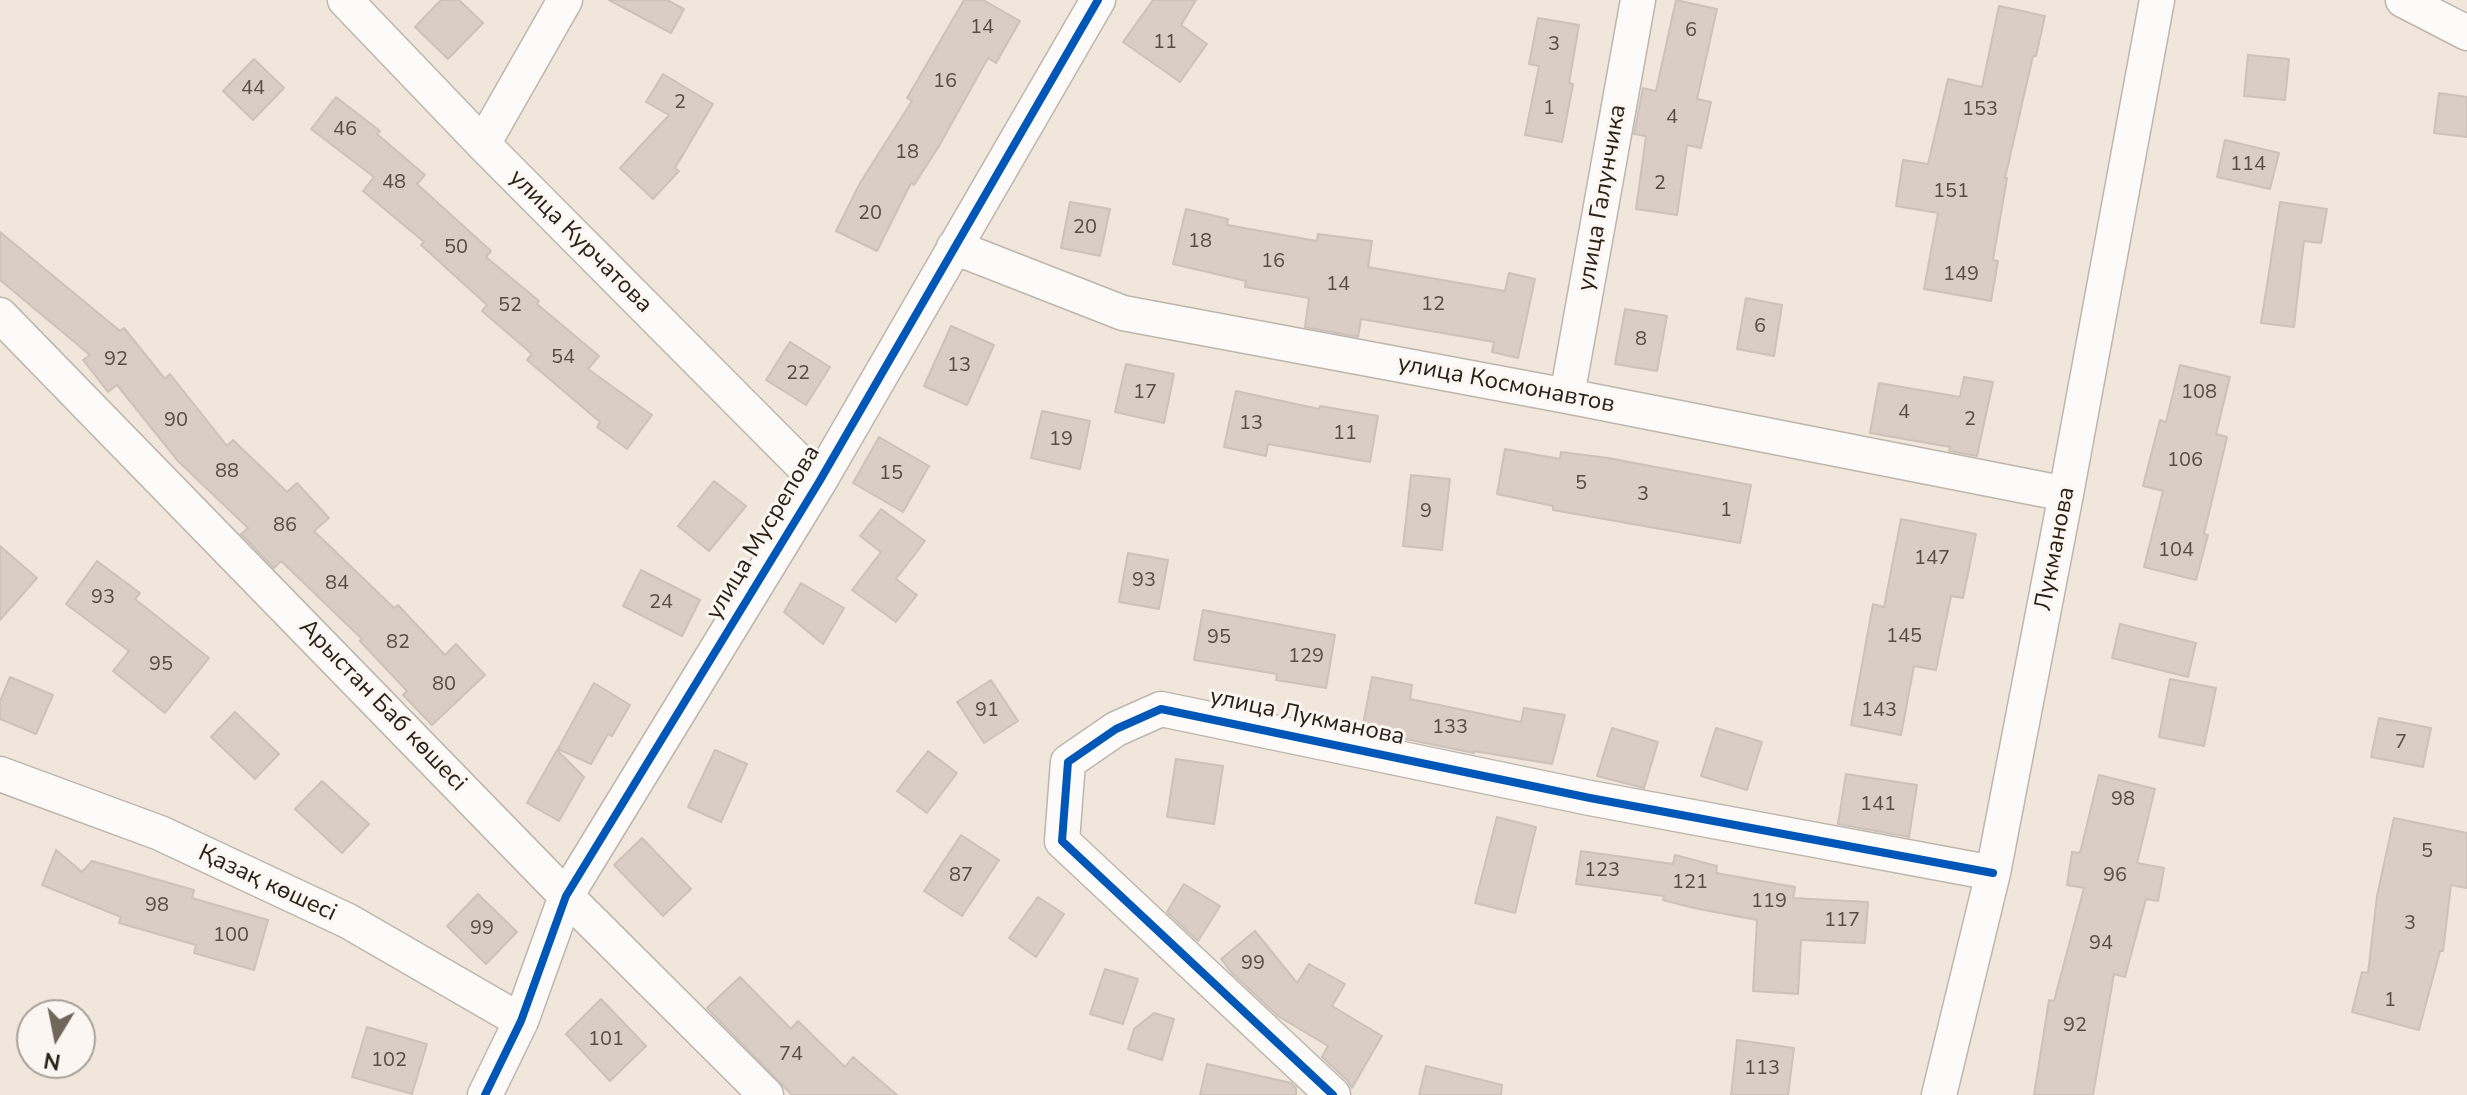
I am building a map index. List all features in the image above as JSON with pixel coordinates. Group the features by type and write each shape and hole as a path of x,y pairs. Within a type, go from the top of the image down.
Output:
{"street":[{"name":"улица Курчатова","path":"345,0 483,144 819,482"},
{"path":"483,144 565,0"},
{"name":"улица Мусрепова","path":"485,1095 521,1021 566,896 819,482 1098,0"},
{"name":"улица Галунчика","path":"1567,396 1638,0"},
{"name":"Лукманова","path":"1939,1095 1993,873 2157,0"},
{"path":"2403,0 2467,33"},
{"name":"улица Космонавтов","path":"954,247 1123,313 2066,494"},
{"name":"Арыстан Баб көшесі","path":"0,315 566,896 766,1095"},
{"name":"улица Лукманова","path":"1333,1095 1062,841 1068,762 1116,729 1161,709 1590,798 1993,873"},
{"name":"Қазақ көшесі","path":"0,774 160,833 348,921 521,1021"}],"building":[{"path":"441,0 459,0 483,23 448,59 415,27"},
{"path":"609,0 667,0 684,9 671,33"},
{"path":"964,0 983,0 1020,21 996,63 988,58 939,146 914,185 911,183 877,251 836,231 860,183 912,101 907,98"},
{"path":"1153,0 1196,0 1181,25 1207,44 1180,82 1123,42"},
{"path":"1676,0 1717,9 1697,99 1711,102 1701,148 1687,145 1677,215 1636,209 1646,136 1634,134 1643,88 1656,91"},
{"path":"1999,6 2045,16 2005,178 1993,260 1998,261 1991,301 1924,289 1938,213 1896,206 1903,160 1928,164 1948,79 1982,87"},
{"path":"1538,18 1579,25 1569,83 1573,84 1562,142 1525,135 1539,66 1529,64"},
{"path":"2248,55 2289,59 2285,100 2244,96"},
{"path":"254,59 284,88 253,120 223,91"},
{"path":"663,74 713,104 675,168 679,171 653,199 620,168 669,115 646,102"},
{"path":"2439,93 2467,97 2467,137 2434,133"},
{"path":"336,97 380,131 377,134 425,175 417,184 491,251 486,257 599,356 588,369 652,415 627,449 597,427 600,422 527,360 532,354 482,311 487,305 421,245 424,242 363,191 374,177 311,129"},
{"path":"2225,140 2279,153 2270,189 2217,177"},
{"path":"1070,202 1110,209 1100,256 1061,248"},
{"path":"2280,202 2327,209 2321,243 2304,241 2294,327 2261,323"},
{"path":"1186,209 1228,219 1227,225 1317,241 1318,234 1372,241 1368,267 1505,291 1509,273 1535,279 1518,358 1492,352 1494,342 1361,319 1358,337 1305,327 1309,298 1245,287 1246,281 1173,264"},
{"path":"0,232 120,331 124,328 165,379 170,374 227,446 233,440 287,492 297,483 329,518 314,531 394,608 398,605 445,655 456,644 485,675 432,725 403,695 407,691 360,641 362,639 281,561 274,568 241,534 248,528 178,461 117,385 108,392 83,360 90,355 0,280"},
{"path":"1746,298 1782,305 1774,356 1737,349"},
{"path":"1625,309 1667,316 1657,371 1615,364"},
{"path":"951,326 994,345 967,405 924,386"},
{"path":"790,342 830,367 806,405 766,380"},
{"path":"1126,364 1174,374 1164,423 1115,412"},
{"path":"2180,365 2230,377 2216,434 2227,437 2196,580 2144,567 2163,491 2143,486 2160,420 2166,422"},
{"path":"1964,377 1993,382 1977,456 1949,451 1950,447 1870,433 1879,383 1960,397"},
{"path":"1236,391 1319,409 1320,406 1378,416 1370,462 1268,444 1266,456 1224,447"},
{"path":"1042,411 1090,421 1080,469 1031,458"},
{"path":"879,437 929,466 903,512 853,483"},
{"path":"1505,449 1560,459 1561,452 1608,458 1751,485 1740,543 1553,510 1553,506 1497,494"},
{"path":"1411,475 1450,479 1442,550 1403,546"},
{"path":"714,481 746,506 709,551 678,526"},
{"path":"881,509 925,541 896,579 917,595 896,622 852,590 881,552 860,536"},
{"path":"1901,519 1976,534 1963,598 1951,596 1936,670 1914,666 1901,735 1851,725 1873,604 1884,607"},
{"path":"0,546 37,578 0,620"},
{"path":"1128,553 1168,560 1159,609 1119,602"},
{"path":"97,561 140,593 135,599 209,658 165,713 113,671 129,651 66,604"},
{"path":"641,570 700,600 682,636 623,606"},
{"path":"801,583 844,608 823,644 784,612"},
{"path":"1203,610 1335,635 1326,688 1276,680 1277,674 1194,660"},
{"path":"2120,624 2196,643 2188,677 2112,658"},
{"path":"10,677 53,695 36,734 0,719 0,701"},
{"path":"1372,677 1412,685 1410,699 1521,722 1524,708 1565,715 1552,764 1474,753 1362,730"},
{"path":"2170,679 2216,688 2204,746 2159,737"},
{"path":"991,680 1018,721 984,743 957,702"},
{"path":"594,683 630,705 591,764 558,749"},
{"path":"235,712 279,754 255,779 211,737"},
{"path":"2379,718 2431,728 2423,767 2371,757"},
{"path":"1612,728 1658,742 1644,788 1597,776"},
{"path":"1716,728 1762,742 1747,790 1701,776"},
{"path":"557,750 584,777 559,821 527,803"},
{"path":"715,750 747,764 721,822 688,807"},
{"path":"928,751 957,773 927,813 897,791"},
{"path":"1176,759 1223,766 1214,824 1167,817"},
{"path":"1846,774 1917,785 1909,837 1838,824"},
{"path":"2099,775 2155,789 2137,863 2164,868 2158,901 2146,899 2125,977 2114,974 2093,1095 2034,1095 2049,1000 2054,1001 2084,888 2067,885 2072,852 2080,853"},
{"path":"322,781 369,824 342,853 295,809"},
{"path":"1497,817 1536,827 1515,913 1475,903"},
{"path":"2394,818 2467,833 2467,888 2451,885 2443,951 2440,951 2419,1030 2352,1012 2362,972 2368,973 2377,896"},
{"path":"961,835 999,860 962,916 924,891"},
{"path":"642,838 691,889 663,916 614,865"},
{"path":"56,850 82,872 92,861 194,890 192,898 268,920 254,970 194,953 196,945 119,923 121,917 42,885"},
{"path":"1581,851 1673,864 1675,855 1717,866 1716,873 1795,887 1793,898 1868,902 1865,943 1801,940 1798,994 1753,991 1757,920 1663,900 1664,896 1576,884"},
{"path":"1184,884 1220,906 1198,941 1167,912"},
{"path":"478,894 517,932 486,964 447,926"},
{"path":"1038,897 1064,914 1036,957 1009,938"},
{"path":"1255,931 1297,983 1309,964 1345,984 1332,1006 1382,1036 1352,1088 1322,1057 1328,1046 1278,1016 1221,959"},
{"path":"1105,969 1138,979 1123,1024 1090,1014"},
{"path":"740,977 791,1029 798,1021 845,1067 853,1057 897,1095 792,1095 707,1008"},
{"path":"601,999 646,1046 610,1081 566,1034"},
{"path":"1154,1013 1174,1019 1162,1060 1128,1049 1134,1029"},
{"path":"367,1027 427,1044 412,1094 352,1077"},
{"path":"1737,1040 1794,1048 1788,1095 1731,1095"},
{"path":"1207,1064 1291,1083 1296,1088 1296,1095 1200,1095"},
{"path":"1426,1066 1502,1085 1501,1095 1419,1095"}],"cycle path":[{"path":"485,1095 521,1021 566,896 819,482 1098,0"},
{"path":"1333,1095 1062,841 1068,762 1116,729 1161,709 1590,798 1993,873"}]}
